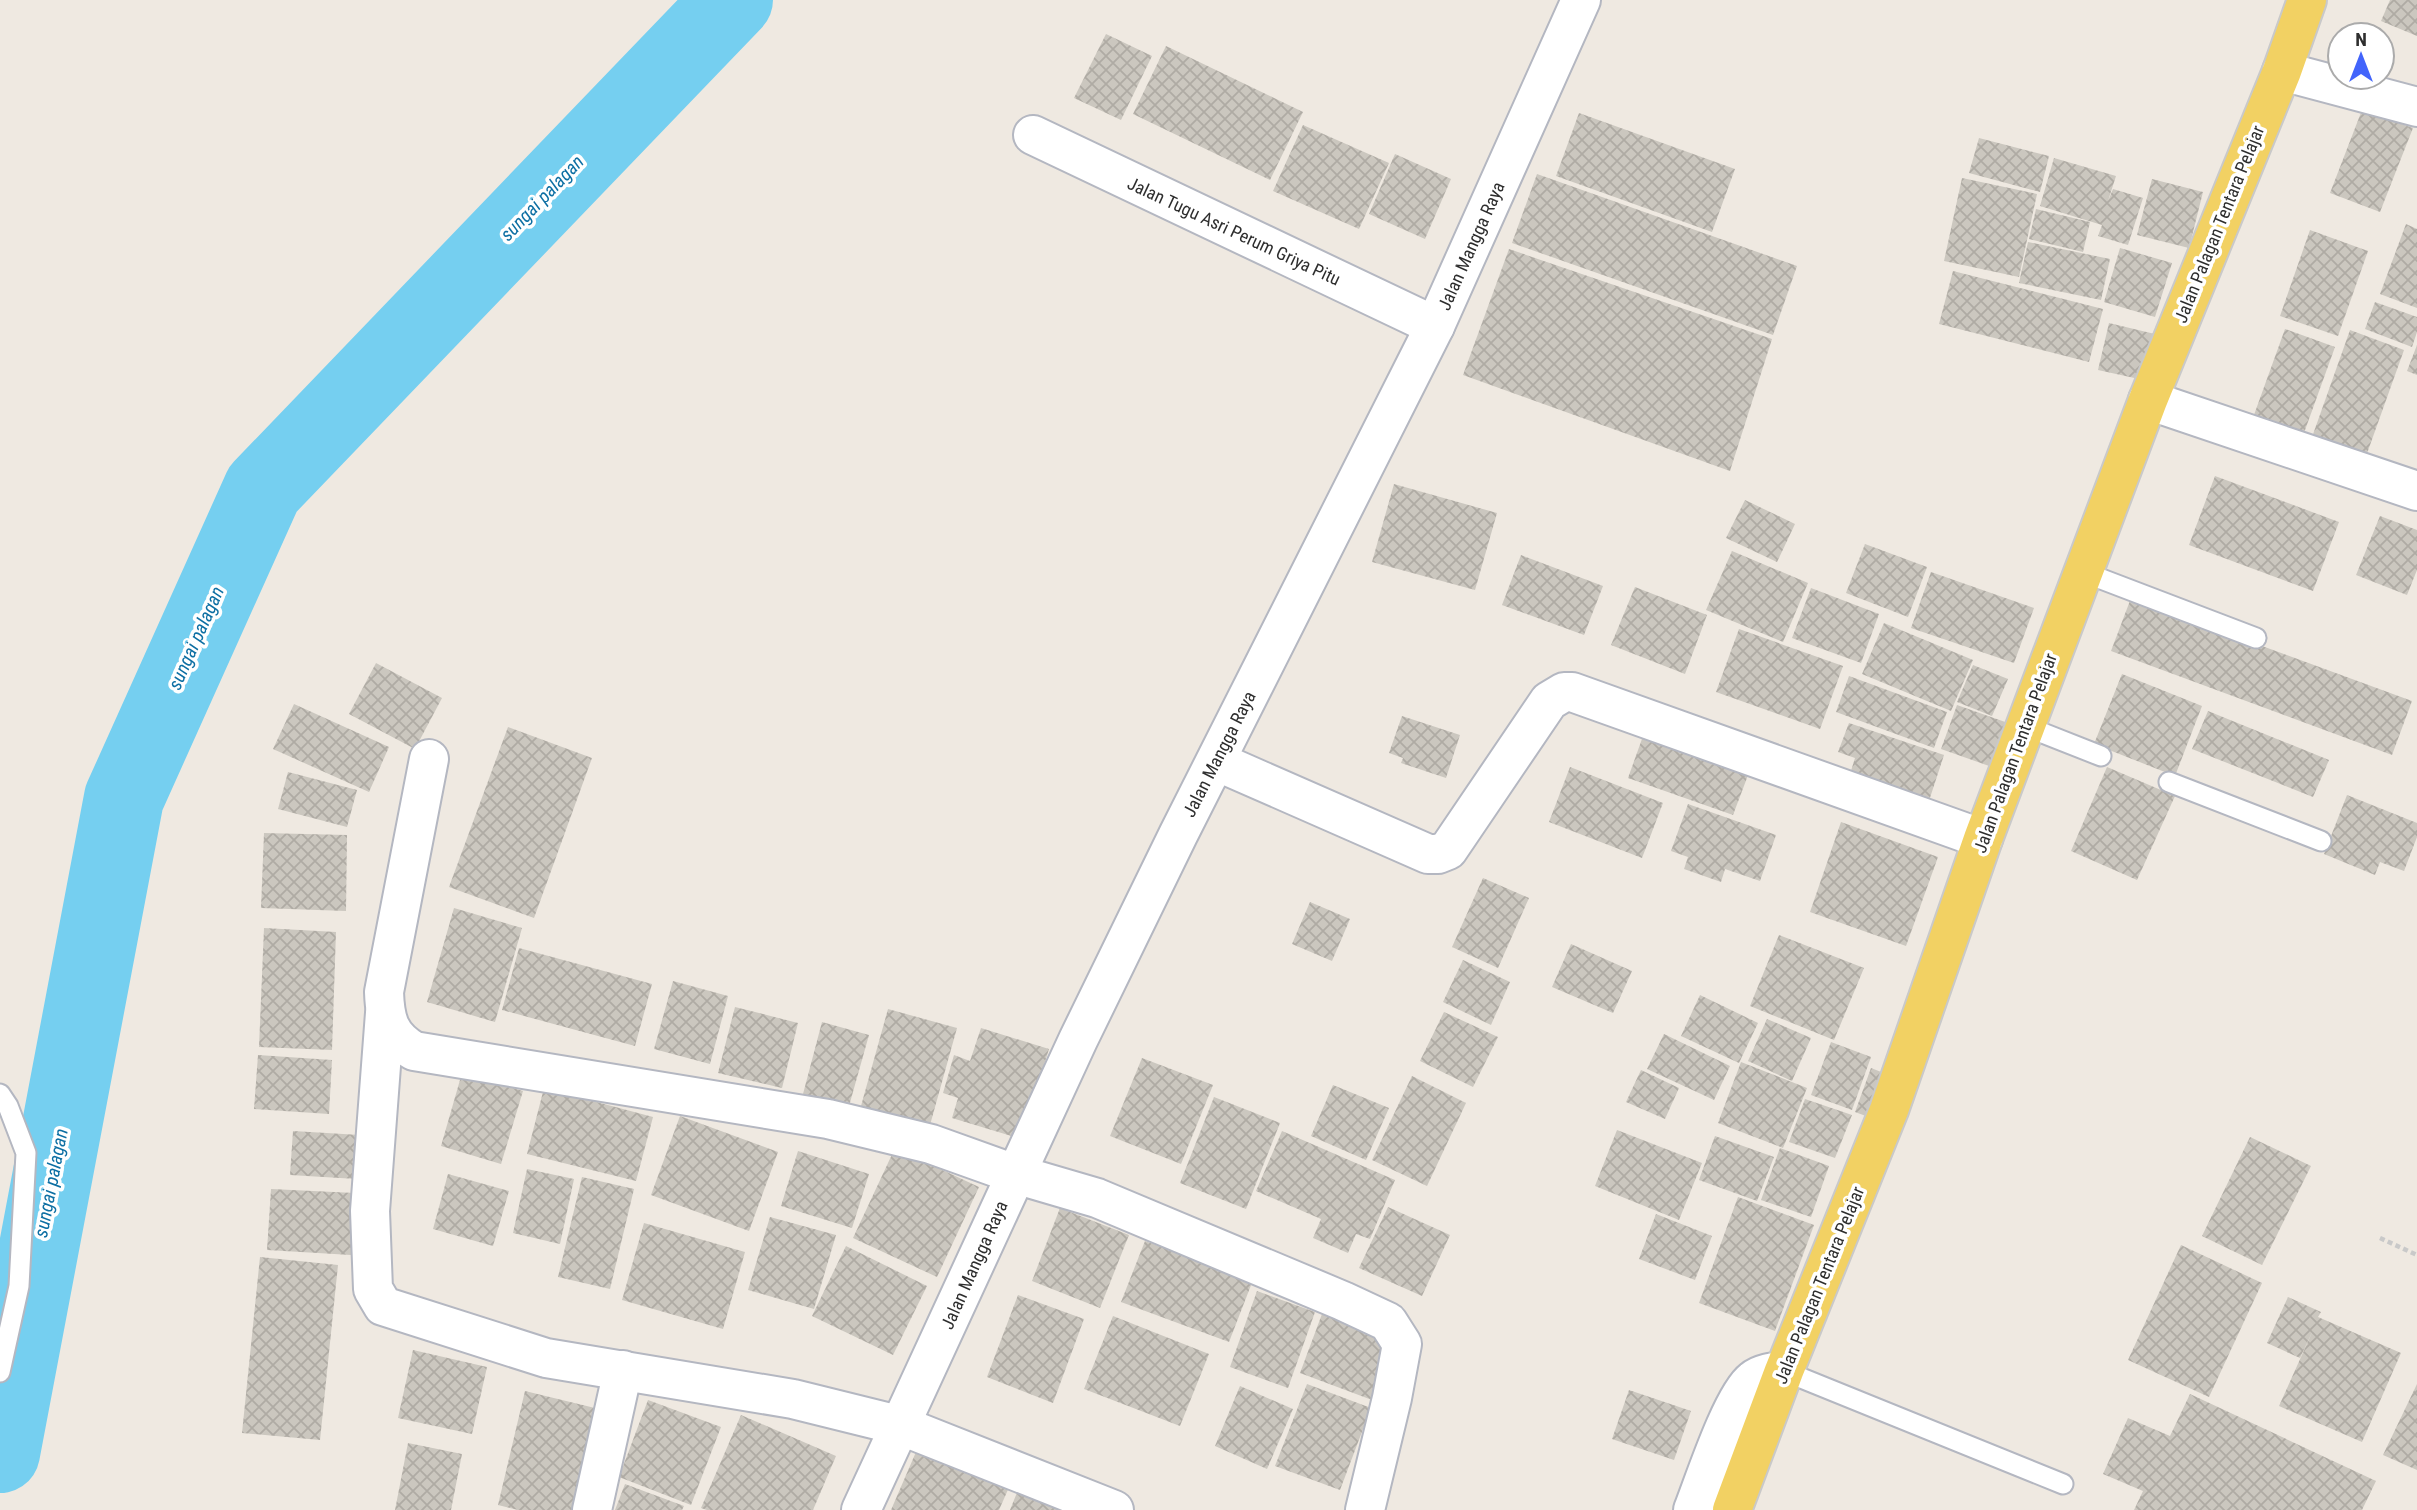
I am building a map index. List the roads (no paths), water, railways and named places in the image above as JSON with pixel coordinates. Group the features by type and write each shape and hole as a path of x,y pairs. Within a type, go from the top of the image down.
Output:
{"main road":[{"name":"Jalan Palagan Tentara Pelajar","path":"1732,1510 1784,1371 1889,1110 1983,839 2148,400 2282,71 2307,0"}],"street":[{"name":"Jalan Mangga Raya","path":"861,1510 902,1426 1015,1174 1166,859 1435,326 1581,0"},
{"path":"2282,71 2417,107"},
{"name":"Jalan Tugu Asri Perum Griya Pitu","path":"1033,135 1435,326"},
{"path":"2148,400 2417,491"},
{"path":"1216,761 1428,854 1438,854 1448,850 1549,701 1564,692 1572,692 1983,839"},
{"path":"429,759 384,992 385,1013 370,1211 373,1289 383,1306 545,1357 793,1399 902,1426 1114,1510"},
{"path":"385,1013 400,1043 414,1051 828,1119 932,1144 1015,1174 1097,1198 1388,1322 1402,1344 1365,1510"},
{"path":"592,1510 623,1370"},
{"path":"1693,1510 1739,1394 1754,1378 1784,1371"}],"lane":[{"path":"2083,572 2256,638"},
{"path":"2025,726 2101,756"},
{"path":"2169,782 2321,841"},
{"path":"0,1094 8,1106 26,1153 19,1286 0,1372"},
{"path":"1784,1371 2063,1483"}],"waterway":[{"name":"sungai palagan","path":"0,1453 124,798 263,489 733,0"}]}
